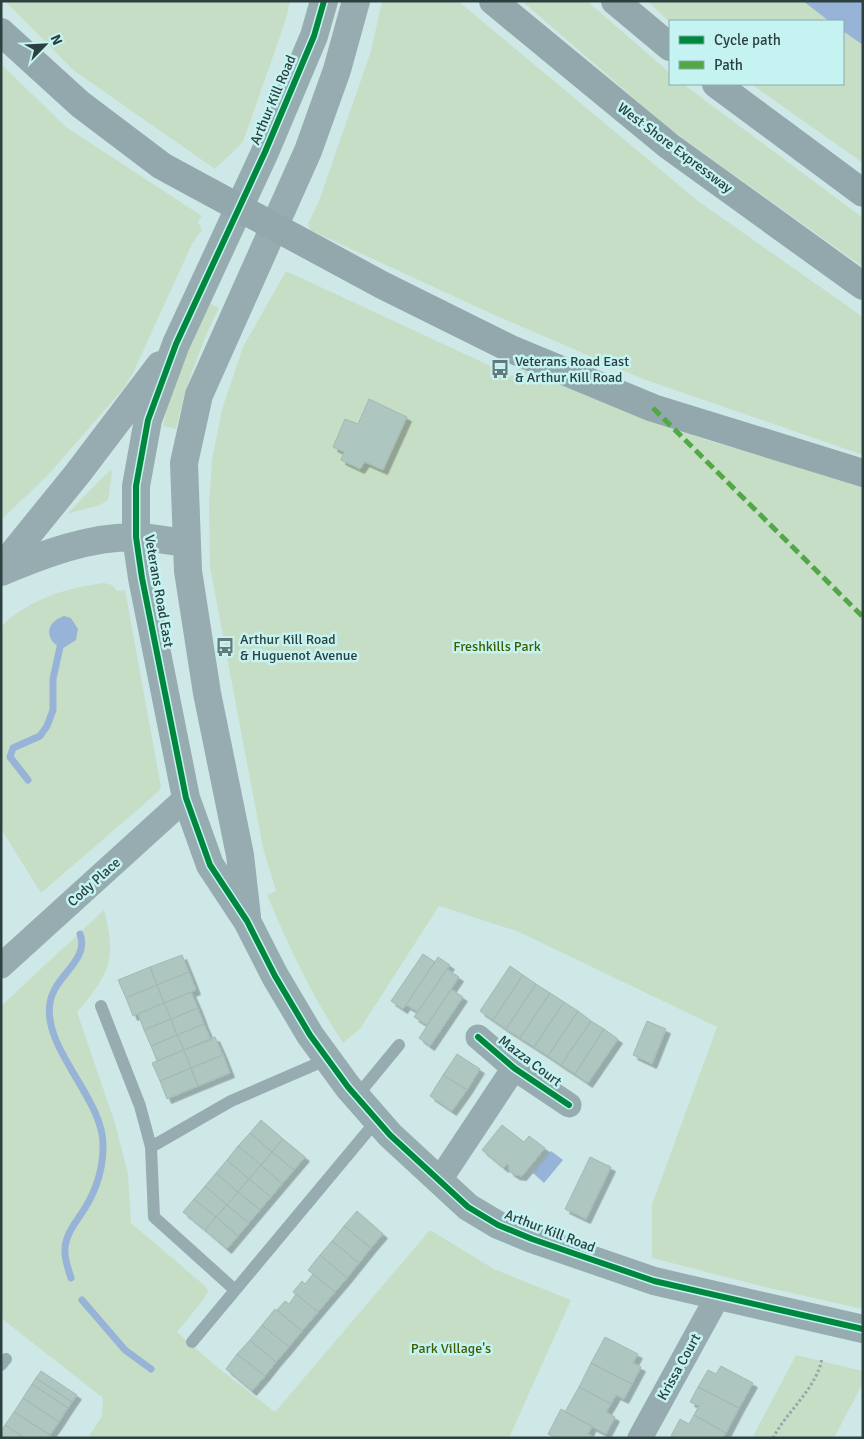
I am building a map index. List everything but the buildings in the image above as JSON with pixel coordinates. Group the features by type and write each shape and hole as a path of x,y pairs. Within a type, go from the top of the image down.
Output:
{"highway":[{"name":"West Shore Expressway","path":"493,1 669,146 863,286"},
{"path":"615,1 669,46"},
{"path":"1,32 80,104 162,166 382,285 513,350 653,408 863,473"},
{"path":"717,85 863,193"}],"street":[{"name":"Arthur Kill Road","path":"240,207 314,36 324,1"},
{"path":"247,921 240,855 207,693 185,543 184,463 199,394 308,151 337,70 356,1"},
{"name":"Veterans Road East","path":"240,207 176,344 148,420 136,486 136,537 186,798 210,866 247,921"},
{"path":"1,568 78,473 176,344"},
{"path":"1,572 49,552 86,543 136,537 185,543"},
{"name":"Cody Place","path":"1,966 186,798"},
{"name":"Arthur Kill Road","path":"247,921 275,976 310,1034 328,1059 377,1120 468,1207 498,1225 523,1236 654,1281 863,1330"},
{"name":"Mazza Court","path":"478,1037 514,1068 569,1105"},
{"name":"Mazza Court","path":"439,1181 514,1068"},
{"name":"Krissa Court","path":"640,1438 718,1296"}],"lane":[{"path":"101,1006 140,1106 151,1147 154,1217 235,1290"},
{"path":"357,1096 399,1045"},
{"path":"151,1147 232,1101 328,1059"},
{"path":"192,1342 377,1120"}],"path":[{"path":"773,1438 779,1426 820,1371 822,1358"}],"green space":[{"path":"5,1 290,1 286,19 243,142 215,169 73,70"},
{"path":"382,1 458,1 698,201 863,317 863,455 643,379 490,313 310,230 308,224 319,201 371,51"},
{"path":"522,1 587,1 669,72 669,85 684,85 863,218 863,267 666,126"},
{"path":"647,1 863,1 863,163 752,85 844,85 844,20 669,21"},
{"path":"1,64 66,127 202,216 198,222 202,230 192,244 133,373 124,388 48,475 1,520"},
{"name":"Freshkills Park","path":"286,271 512,376 519,368 703,439 863,485 863,1309 769,1288 652,1258 652,1204 717,1027 519,932 439,906 360,1029 343,1043 321,1007 267,895 276,891 263,848 210,567 209,504 212,460 222,409 243,347"},
{"path":"206,301 219,308 205,337 194,367 176,429 163,426 169,400"},
{"path":"111,469 108,500 100,505 67,514"},
{"path":"104,583 112,585 117,591 125,590 161,787 158,792 41,893 1,829 1,626 24,609 49,596 75,588"},
{"name":"Park Village's","path":"104,910 110,941 108,965 97,987 77,1012 115,1123 128,1174 131,1223 204,1285 208,1291 204,1299 177,1332 217,1367 275,1412 430,1230 494,1269 571,1300 509,1438 88,1438 102,1416 103,1398 1,1318 1,1006"},
{"path":"796,1355 863,1371 863,1383 834,1438 752,1438"}],"water":[{"path":"803,1 863,1 863,45 844,32 844,20 828,20"},
{"path":"64,616 71,618 78,629 76,640 62,649 52,641 49,632 53,623"},
{"path":"551,1151 563,1160 544,1183 533,1173"}],"waterway":[{"path":"28,780 10,757 13,748 40,736 47,726 53,710 53,679 60,647"},
{"path":"71,1278 66,1263 66,1243 70,1232 96,1186 102,1163 103,1147 101,1129 94,1111 55,1038 50,1020 50,1003 53,993 80,952 82,944 80,934"},
{"path":"82,1300 125,1350 151,1369"}],"marked path":[{"path":"653,408 863,617"}],"cycle path":[{"path":"324,1 314,36 265,152 176,344 148,420 136,486 136,537 142,578 186,798 210,865 247,921 275,976 310,1035 348,1087 390,1135 468,1207 498,1225 532,1239 654,1281 863,1329"},
{"path":"478,1037 514,1068 569,1105"}],"place":[{"name":"Veterans Road East & Arthur Kill Road","path":"500,369"},
{"name":"Arthur Kill Road & Huguenot Avenue","path":"225,647"}]}
